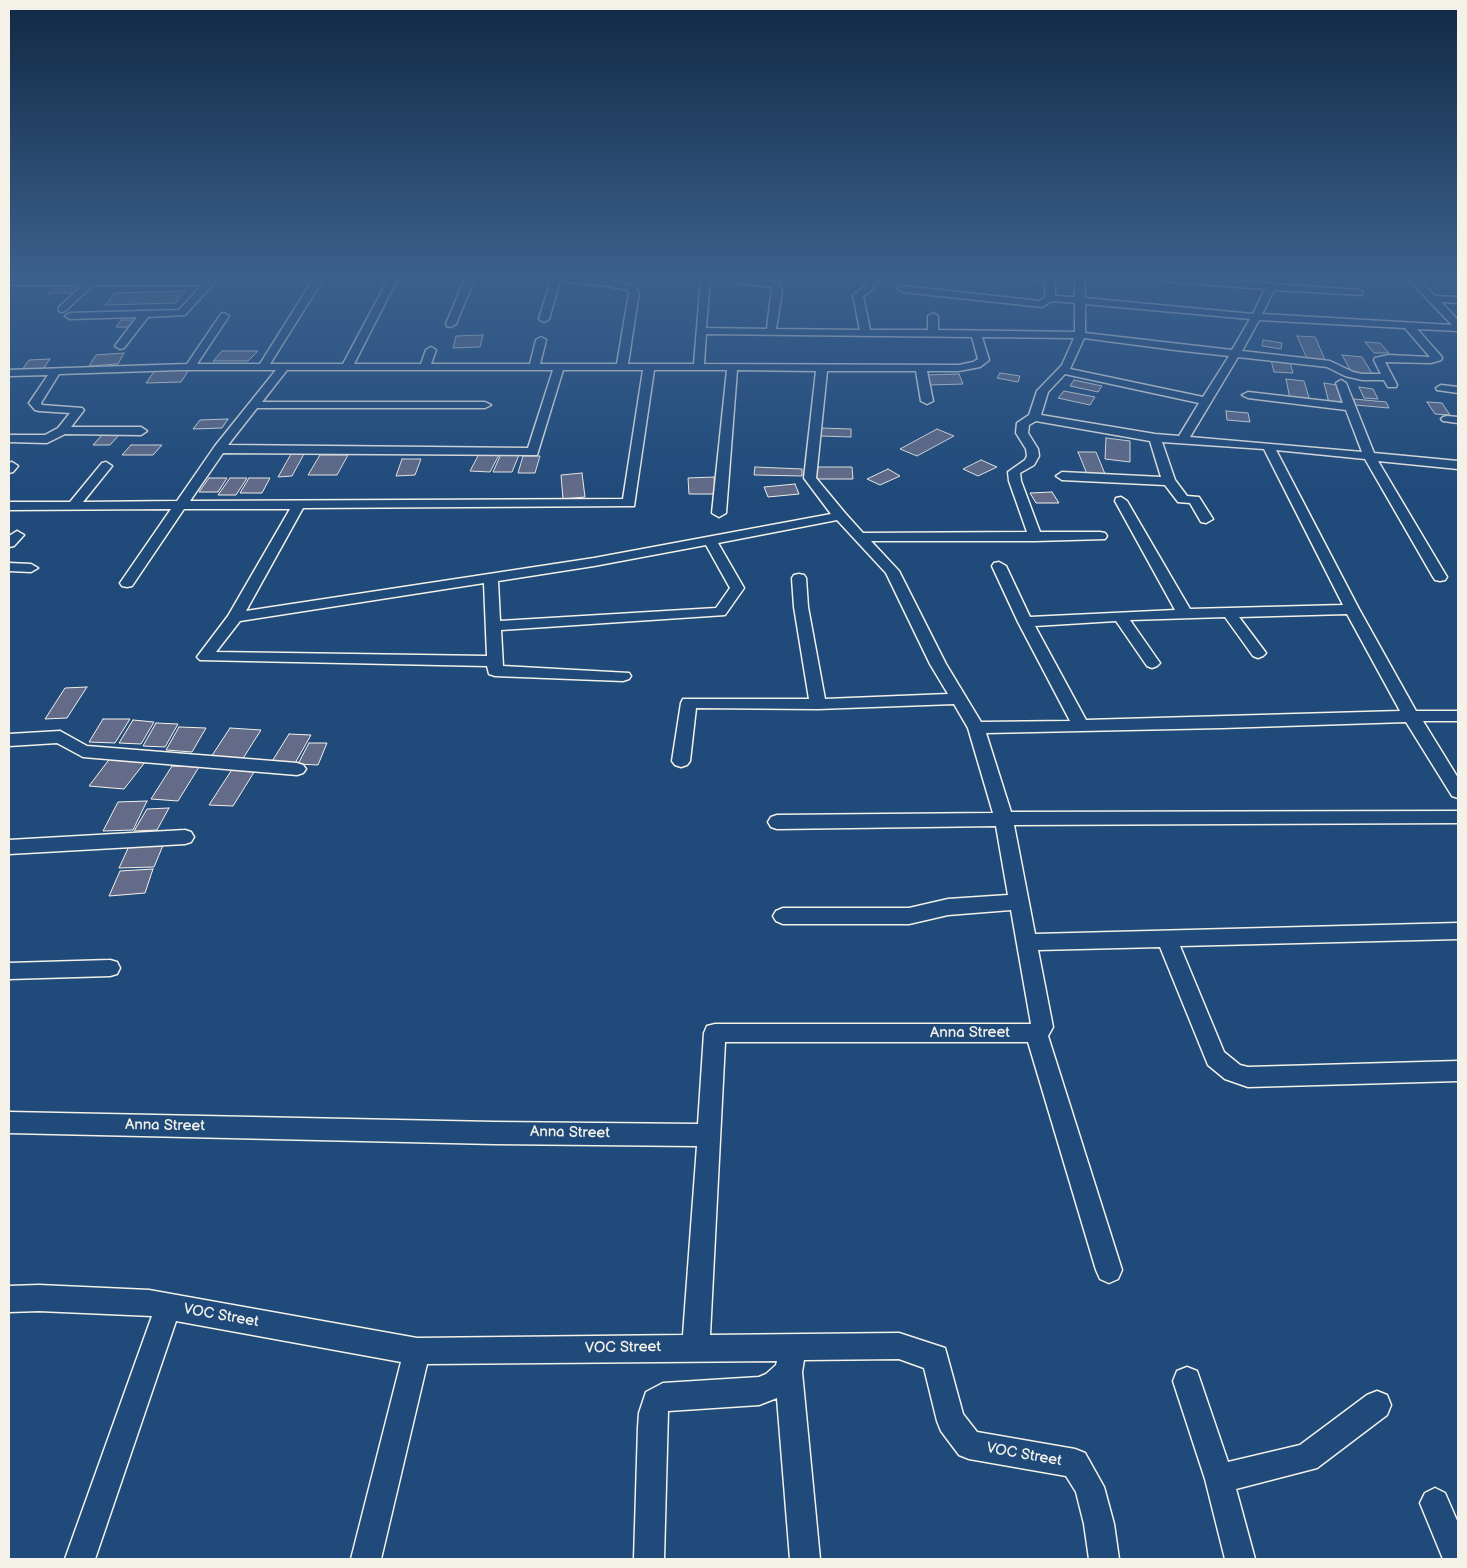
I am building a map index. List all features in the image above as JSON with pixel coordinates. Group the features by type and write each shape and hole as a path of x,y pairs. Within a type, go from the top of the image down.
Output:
{"street":[{"path":"190,366 200,351"},
{"path":"263,367 273,351"},
{"path":"347,367 355,351"},
{"path":"425,367 432,351"},
{"path":"534,367 538,351"},
{"path":"622,367 625,351"},
{"path":"699,367 700,351"},
{"path":"9,373 190,366 699,367 732,369 959,368 976,365 984,360 981,351"},
{"path":"1035,536 1014,472 1030,462 1033,456 1032,449 1022,433 1023,424 1034,417 1043,391 1067,366 1073,351"},
{"path":"1212,351 1330,364 1349,374 1389,381 1379,364 1379,360 1382,358 1431,360 1437,358 1431,351"},
{"path":"1182,440 1237,351"},
{"path":"127,582 219,449 284,367"},
{"path":"219,449 533,452 558,367"},
{"path":"9,506 629,504 649,367"},
{"path":"822,368 810,478 840,516 892,571 957,699 976,728 1004,820 1042,1027 1036,1033 1109,1270"},
{"path":"921,368 927,401"},
{"path":"719,513 732,369"},
{"path":"1062,370 1205,401"},
{"path":"9,438 47,439 55,436 78,410 39,408 36,403 55,372"},
{"path":"1341,383 1369,455 1440,577"},
{"path":"1441,388 1458,390"},
{"path":"1248,394 1351,407"},
{"path":"254,405 485,405"},
{"path":"1034,417 1155,438 1268,446 1458,465"},
{"path":"62,430 141,431"},
{"path":"1155,438 1169,481 1183,499 1194,500 1206,519"},
{"path":"1268,446 1352,609 1411,716 1458,792"},
{"path":"73,506 106,466"},
{"path":"1062,476 1169,481"},
{"path":"1121,501 1185,614"},
{"path":"298,505 235,617 205,657 495,661"},
{"path":"235,617 594,562 840,516"},
{"path":"860,537 1100,536"},
{"path":"495,626 720,612 738,588 710,540"},
{"path":"999,566 1025,622 1081,726"},
{"path":"9,567 31,568"},
{"path":"491,578 495,626 495,671 623,676"},
{"path":"799,578 801,607 818,704"},
{"path":"1025,622 1120,616 1352,609"},
{"path":"1229,613 1258,653"},
{"path":"1120,616 1152,663"},
{"path":"681,761 689,703 818,704 957,699"},
{"path":"976,728 1458,716"},
{"path":"9,740 60,737 83,751 297,769"},
{"path":"777,822 1458,817"},
{"path":"9,847 185,837"},
{"path":"783,916 909,916 948,907 1019,902"},
{"path":"1026,942 1458,931"},
{"path":"1167,938 1216,1058 1232,1072 1248,1076 1458,1071"},
{"path":"9,971 110,968"},
{"name":"Anna Street","path":"9,1122 494,1133 709,1135 715,1033 1036,1033"},
{"path":"696,1347 709,1135"},
{"name":"VOC Street","path":"9,1299 39,1298 140,1303 417,1351 696,1347 791,1359 899,1346 935,1358 951,1421 969,1445 1075,1463 1089,1487 1099,1524 1104,1559"},
{"path":"80,1559 168,1307"},
{"path":"366,1559 417,1351"},
{"path":"649,1559 652,1427 656,1402 663,1397 759,1391 776,1384 791,1359"},
{"path":"791,1359 805,1559"},
{"path":"1186,1382 1219,1479 1240,1559"},
{"path":"1219,1479 1307,1458 1377,1405"},
{"path":"1435,1503 1458,1559"}],"building":[{"path":"222,351 258,351 248,361 213,361"},
{"path":"1304,351 1321,351 1326,362 1308,361"},
{"path":"1373,351 1387,351 1389,353 1374,353"},
{"path":"124,353 118,364 89,366 96,355"},
{"path":"1342,355 1362,357 1373,375 1352,373"},
{"path":"50,359 43,369 22,370 29,360"},
{"path":"1271,360 1290,362 1293,373 1274,372"},
{"path":"190,368 181,382 146,383 156,369"},
{"path":"1000,373 1020,376 1018,382 997,378"},
{"path":"959,374 963,384 929,385 925,375"},
{"path":"1286,379 1304,381 1310,401 1290,399"},
{"path":"1074,380 1102,386 1098,392 1070,386"},
{"path":"1324,383 1337,385 1342,404 1329,403"},
{"path":"1359,387 1373,389 1378,399 1364,398"},
{"path":"1064,391 1095,397 1090,405 1058,398"},
{"path":"1354,399 1386,402 1389,408 1355,405"},
{"path":"1427,402 1442,403 1450,415 1435,414"},
{"path":"1226,411 1248,413 1250,422 1227,420"},
{"path":"228,419 222,428 193,429 200,420"},
{"path":"820,428 851,429 851,437 820,436"},
{"path":"937,429 954,436 917,456 900,449"},
{"path":"102,435 119,435 110,445 93,445"},
{"path":"1106,438 1130,441 1130,462 1105,459"},
{"path":"131,445 162,445 153,455 122,455"},
{"path":"1078,452 1096,452 1105,474 1087,474"},
{"path":"291,454 304,454 292,476 278,477"},
{"path":"479,454 499,455 490,472 470,471"},
{"path":"501,454 519,455 512,472 493,472"},
{"path":"320,455 348,455 337,475 308,475"},
{"path":"523,456 540,456 535,473 518,473"},
{"path":"402,459 421,459 415,475 396,476"},
{"path":"981,460 997,467 978,476 963,469"},
{"path":"755,467 802,469 802,476 754,475"},
{"path":"815,467 852,467 853,479 816,479"},
{"path":"888,469 900,476 880,485 867,479"},
{"path":"582,473 585,497 563,499 561,475"},
{"path":"714,477 715,494 689,494 688,478"},
{"path":"209,478 227,478 218,492 199,492"},
{"path":"230,478 247,478 236,495 218,495"},
{"path":"249,478 270,478 262,493 240,493"},
{"path":"795,484 799,494 768,497 764,487"},
{"path":"1052,492 1059,503 1036,503 1030,493"},
{"path":"87,687 67,718 45,719 65,688"},
{"path":"103,719 130,719 115,743 89,742"},
{"path":"133,720 154,722 141,744 119,743"},
{"path":"156,723 178,724 165,747 143,746"},
{"path":"179,727 206,728 192,752 166,750"},
{"path":"230,728 261,730 242,760 211,757"},
{"path":"289,734 311,735 294,765 271,763"},
{"path":"309,743 327,743 318,765 298,764"},
{"path":"111,757 146,761 124,789 89,786"},
{"path":"172,766 199,767 178,801 151,799"},
{"path":"233,768 256,769 233,806 209,805"},
{"path":"147,801 133,830 103,831 118,802"},
{"path":"169,808 157,830 134,831 147,809"},
{"path":"164,843 154,867 119,868 130,844"},
{"path":"153,869 145,893 109,896 120,871"}]}
